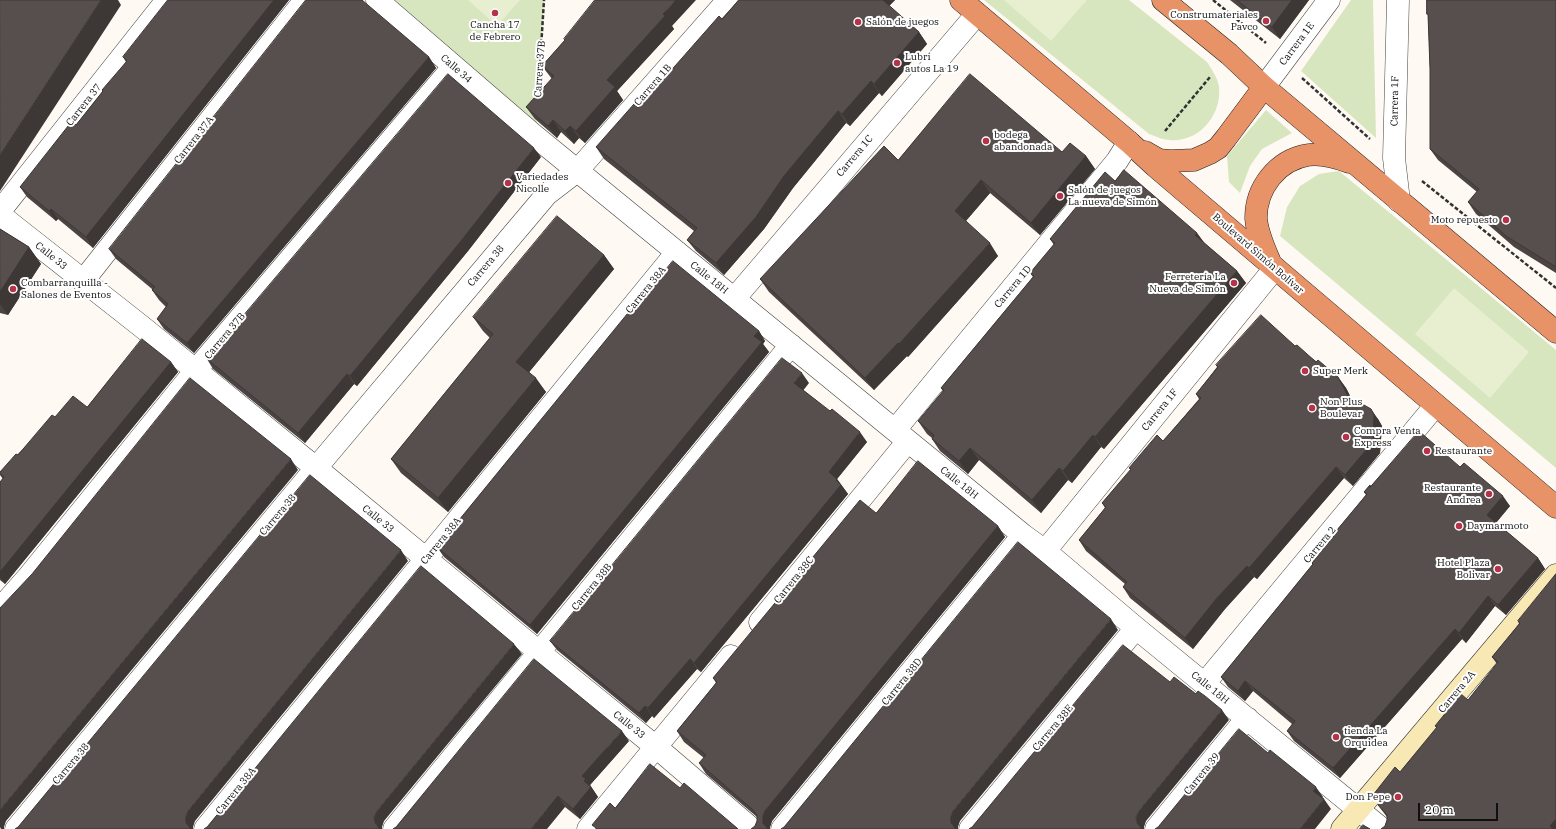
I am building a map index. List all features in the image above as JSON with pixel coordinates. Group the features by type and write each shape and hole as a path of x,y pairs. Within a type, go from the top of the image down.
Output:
{"highway":[{"path":"1163,0 1229,54 1264,87 1556,332"},
{"name":"Boulevard Simón Bolívar","path":"969,7 1129,142 1435,406 1556,507"},
{"path":"1129,142 1159,160 1185,162 1202,157 1218,148 1264,87"},
{"path":"1273,266 1259,234 1256,219 1257,204 1269,177 1280,167 1293,159 1308,155 1323,154 1338,157 1358,165"}],"street":[{"name":"Carrera 37","path":"0,211 167,0"},
{"name":"Carrera 37A","path":"83,281 305,0"},
{"name":"Calle 34","path":"377,0 536,137"},
{"name":"Carrera 1B","path":"577,171 728,0"},
{"name":"Carrera 1E","path":"1264,87 1329,0"},
{"name":"Carrera 1F","path":"1398,0 1394,158 1400,201"},
{"name":"Carrera 1C","path":"734,299 969,7"},
{"name":"Carrera 37B","path":"0,609 34,570 196,370 454,67"},
{"name":"Calle 18H","path":"536,137 1023,535 1045,551 1136,628 1382,829"},
{"name":"Carrera 1D","path":"902,436 1117,161 1129,142"},
{"name":"Carrera 38","path":"16,829 316,468 547,194 577,171"},
{"name":"Calle 33","path":"0,215 196,370 427,558 539,652 656,747 752,829"},
{"name":"Carrera 38A","path":"205,829 677,252"},
{"name":"Carrera 1F","path":"1045,551 1273,266"},
{"name":"Carrera 38B","path":"394,829 791,345"},
{"name":"Carrera 2","path":"1204,684 1435,406"},
{"name":"Carrera 38C","path":"588,829 744,640 902,436"},
{"name":"Carrera 38D","path":"782,829 1023,535"},
{"name":"Carrera 2A","path":"1342,829 1556,575"},
{"name":"Carrera 38E","path":"970,829 1136,628"},
{"name":"Carrera 39","path":"1156,829 1247,718"}],"path":[{"name":"Carrera 37B","path":"536,137 544,0"},
{"path":"1213,0 1270,46"},
{"path":"1300,76 1372,141"},
{"path":"1165,131 1210,77"},
{"path":"1418,177 1556,288"}],"green space":[{"path":"392,0 544,0 536,131"},
{"name":"Cancha 17 de Febrero","path":"468,0 520,0 497,26"},
{"path":"984,0 1129,0 1207,62 1216,77 1219,87 1217,108 1206,125 1199,132 1190,137 1180,140 1167,140 1149,134"},
{"path":"1004,0 1087,0 1051,41"},
{"path":"1351,0 1373,0 1376,138 1301,71"},
{"path":"1266,110 1292,133 1262,149 1250,166 1240,193 1229,182 1227,156"},
{"path":"1339,171 1556,350 1556,468 1280,236 1287,207 1300,186 1319,174"},
{"path":"1454,288 1529,352 1490,398 1415,334"}],"building":[{"path":"0,0 101,0 0,155"},
{"path":"168,0 274,0 86,237 51,209 49,211 20,187 72,121 76,125 103,91 102,90 127,61 123,57"},
{"path":"306,0 362,0 429,57 187,343 157,319 168,304 152,290 155,287 109,249"},
{"path":"595,0 676,0 663,14 665,16 607,80 615,87 576,131 570,126 565,131 553,120 548,126 526,107 554,76 542,66 565,40 564,39"},
{"path":"739,0 883,0 919,32 874,84 871,81 842,114 838,111 784,176 756,217 716,263 687,240 697,228 596,147 634,104 638,108 719,16 722,19"},
{"path":"1237,0 1292,0 1272,27"},
{"path":"1427,0 1556,0 1556,267 1506,236 1468,202 1479,189 1430,149 1430,69"},
{"path":"448,74 534,148 461,241 350,376 347,374 298,433 207,359"},
{"path":"970,74 1062,152 1070,143 1086,156 1031,223 981,180 955,211 990,243 899,344 898,343 865,378 760,279 884,146 898,160"},
{"path":"1124,170 1197,233 1195,235 1237,271 1095,437 1093,435 1063,471 1059,468 1032,500 970,448 959,461 932,439 934,435 918,421 944,390 941,388 1034,276 1030,273 1055,243 1050,239 1105,172 1115,181"},
{"path":"557,216 604,255 516,362 536,378 438,498 391,459 493,334 473,317"},
{"path":"0,229 29,247 0,292"},
{"path":"673,261 759,331 754,336 762,342 530,625 437,547 632,308 633,309"},
{"path":"1261,315 1295,346 1297,345 1316,362 1318,360 1338,377 1352,404 1364,405 1371,409 1374,415 1373,442 1345,475 1336,467 1249,568 1247,566 1217,598 1185,638 1123,587 1127,582 1079,540 1106,507 1102,503 1131,469 1129,468 1157,435 1163,441 1201,398 1196,394 1218,367 1216,365"},
{"path":"142,339 171,362 0,572 0,482 4,477 0,474 0,472 16,454 18,455 52,415 55,417 73,396 87,407"},
{"path":"782,358 802,373 794,383 830,411 832,409 860,432 829,472 841,485 694,663 690,659 648,708 645,706 639,713 550,641"},
{"path":"190,378 291,459 0,810 0,608 32,574"},
{"path":"1419,431 1460,467 1464,463 1503,496 1487,515 1538,558 1498,605 1488,596 1459,633 1455,629 1333,768 1287,731 1295,721 1245,681 1238,691 1221,677 1313,564 1312,563 1338,531 1337,530 1367,494 1364,492"},
{"path":"918,461 998,526 765,811 763,823 768,829 751,829 755,826 757,815 699,763 706,755 677,731 717,682 713,678 860,500 876,513"},
{"path":"310,475 401,550 188,811 186,823 191,829 15,829 18,827"},
{"path":"1018,542 1111,619 953,811 951,823 956,829 781,829 784,827"},
{"path":"421,566 514,644 377,811 374,817 375,823 381,829 204,829 207,827"},
{"path":"1556,574 1556,819 1550,826 1553,829 1381,829 1385,826 1387,815 1378,805 1381,801 1373,795 1395,767 1400,772 1437,727 1435,726 1461,694 1468,700 1498,662 1492,657 1520,623 1518,621"},
{"path":"1123,645 1170,682 1174,677 1196,694 1198,691 1222,710 1139,811 1136,817 1137,823 1143,829 969,829 972,827"},
{"path":"534,659 622,731 582,776 586,779 584,781 591,787 573,809 558,796 531,829 393,829 396,827"},
{"path":"1239,729 1268,753 1270,750 1316,787 1313,791 1324,799 1300,829 1155,829 1158,827"},
{"path":"650,764 680,788 684,783 738,829 596,829 592,825 610,803 615,808"},
{"path":"1363,825 1370,829 1360,829"}],"place":[{"name":"Cancha 17 de Febrero","path":"495,13"},
{"name":"Construmateriales Pavco","path":"1266,21"},
{"name":"Salón de juegos","path":"858,22"},
{"name":"Lubri autos La 19","path":"897,63"},
{"name":"bodega abandonada","path":"986,141"},
{"name":"Variedades Nicolle","path":"508,183"},
{"name":"Salón de juegos La nueva de Simón","path":"1060,196"},
{"name":"Moto repuesto","path":"1506,220"},
{"name":"Ferretería La Nueva de Simón","path":"1234,283"},
{"name":"Combarranquilla - Salones de Eventos","path":"13,289"},
{"name":"Super Merk","path":"1305,371"},
{"name":"Non Plus Boulevar","path":"1312,408"},
{"name":"Compra Venta Express","path":"1346,437"},
{"name":"Restaurante","path":"1427,451"},
{"name":"Restaurante Andrea","path":"1489,494"},
{"name":"Daymarmoto","path":"1459,526"},
{"name":"Hotel Plaza Bolivar","path":"1498,569"},
{"name":"tienda La Orquidea","path":"1336,737"},
{"name":"Don Pepe","path":"1398,797"}]}
